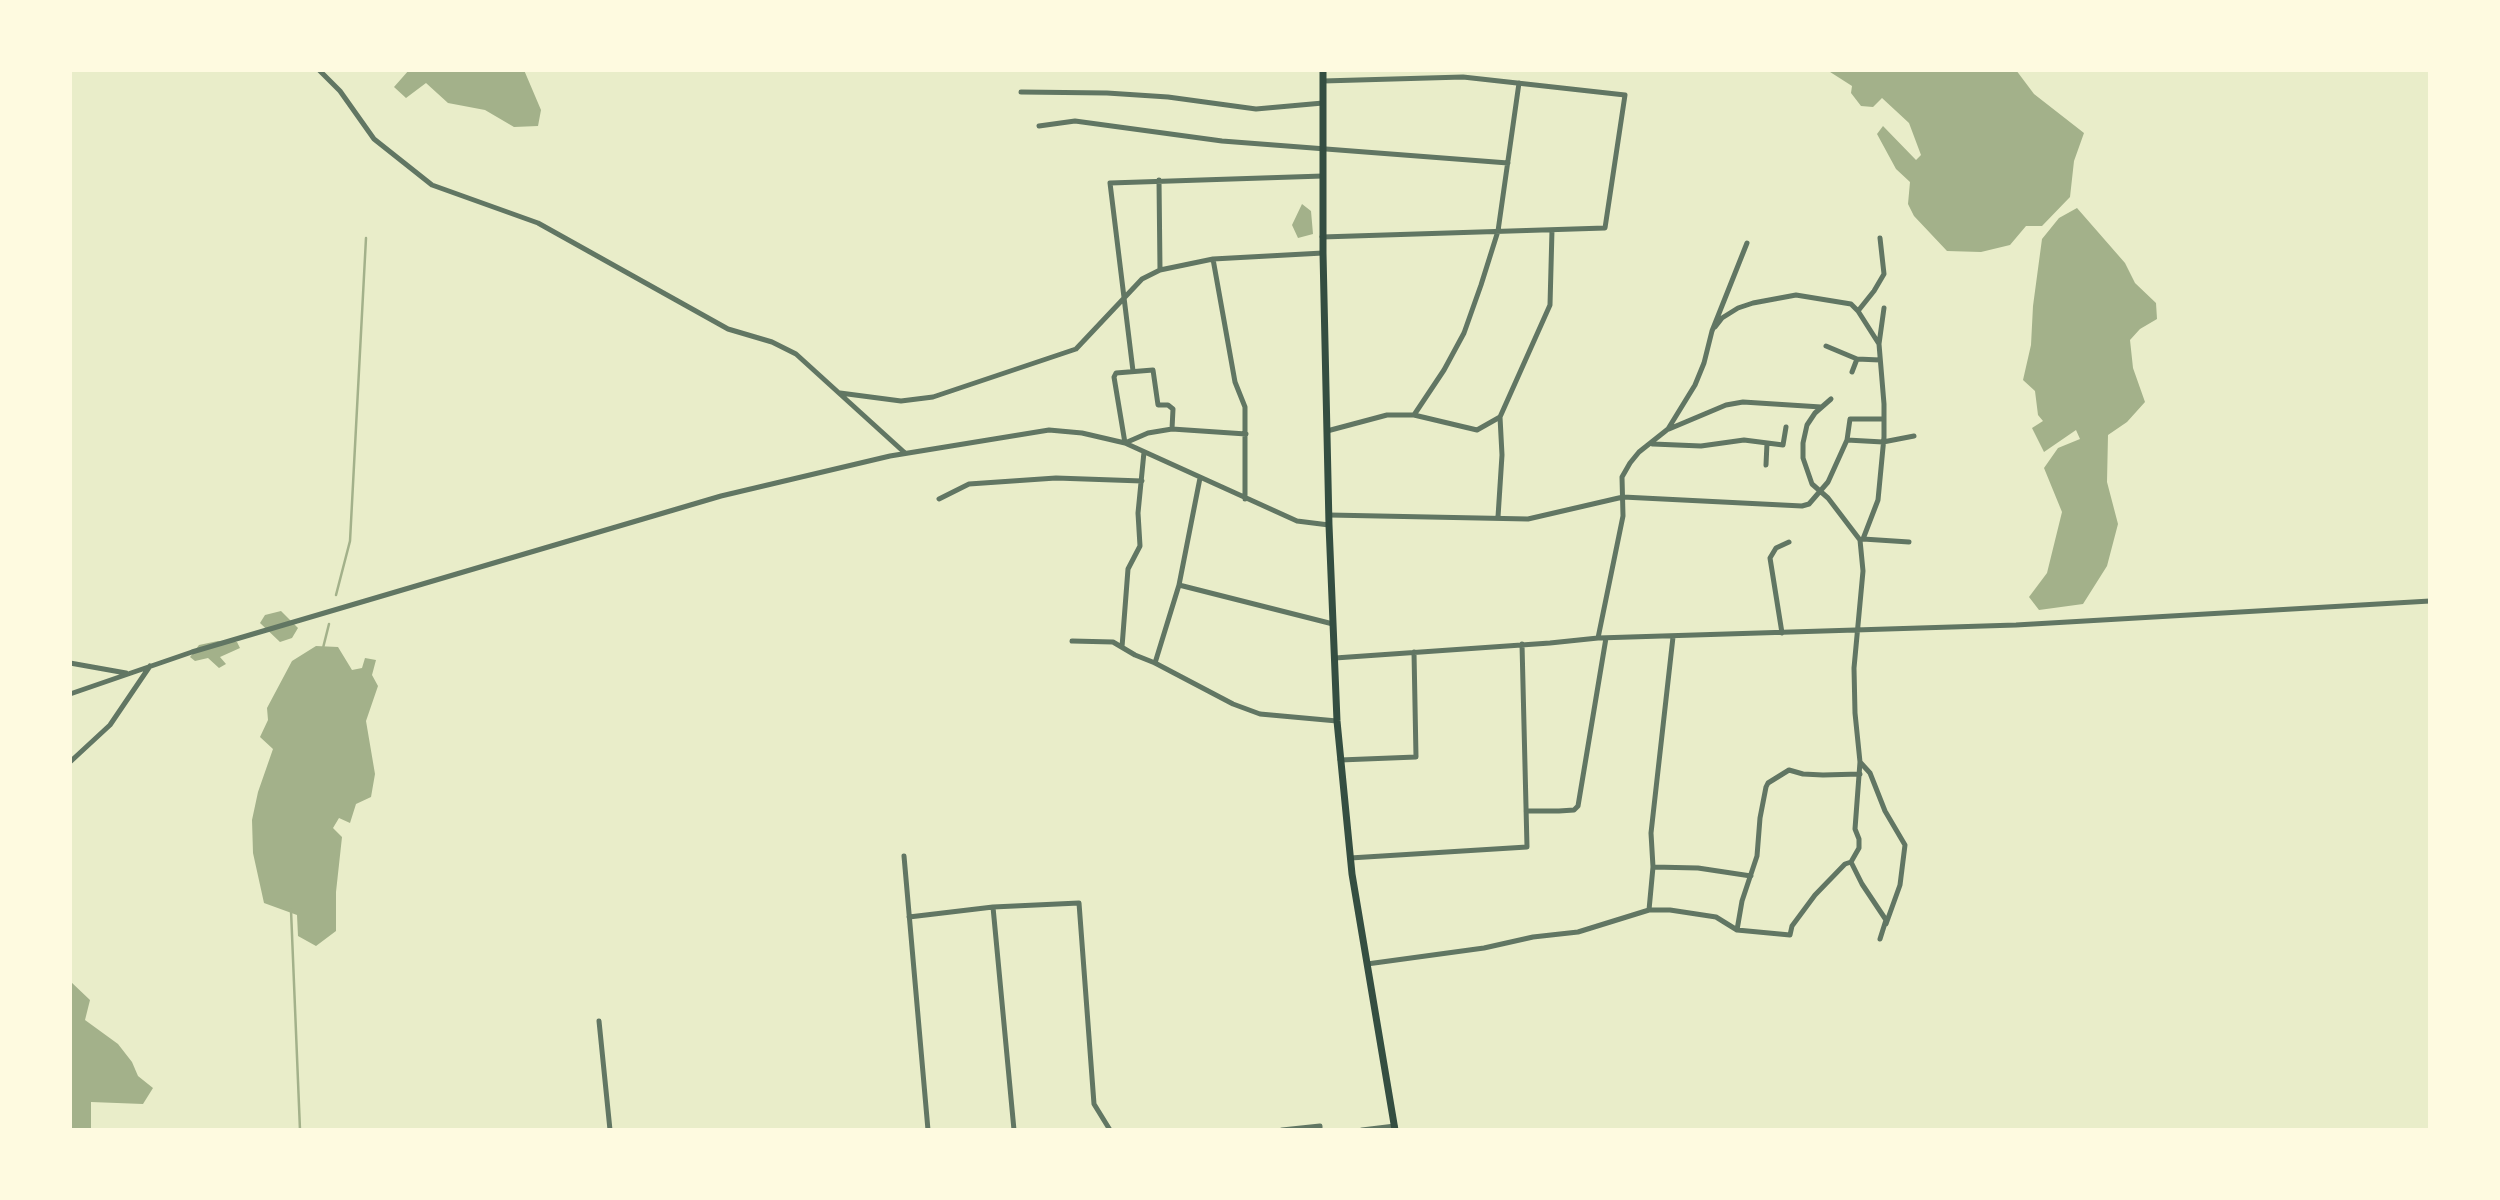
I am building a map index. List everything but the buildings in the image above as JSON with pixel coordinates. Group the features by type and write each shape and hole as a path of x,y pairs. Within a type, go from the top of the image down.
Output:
{"main road":[{"path":"1323,70 1322,237 1337,721 1350,858 1395,1128"}],"street":[{"path":"319,70 340,91 374,139 432,185 538,223 728,329 772,342 796,354 905,453"},
{"path":"1322,237 1605,228 1625,95 1463,77 1323,81"},
{"path":"1414,415 1444,370 1464,333 1498,231 1519,83"},
{"path":"1021,92 1156,96 1256,109 1324,103"},
{"path":"1039,126 1075,121 1222,141 1508,163"},
{"path":"1133,371 1110,183 1323,176"},
{"path":"1159,180 1160,270"},
{"path":"1498,517 1502,455 1500,417 1550,305 1552,230"},
{"path":"1858,311 1884,274 1880,238"},
{"path":"1598,638 1623,516 1622,477 1639,452 1653,444 1668,429 1695,385 1712,331 1747,243"},
{"path":"839,393 901,401 933,397 1076,349 1142,279 1160,270 1213,258 1323,253"},
{"path":"1213,258 1235,382 1245,407 1245,499"},
{"path":"1712,331 1722,318 1738,308 1796,295 1851,304 1879,344"},
{"path":"1367,964 1578,932 1649,910 1670,910 1716,917 1737,930 1790,935 1793,926 1815,895 1845,864 1851,862 1859,839 1854,829 1860,774 1855,713 1856,631 1863,571 1862,540 1878,500 1884,419 1879,344 1884,308"},
{"path":"1826,346 1857,359 1880,359"},
{"path":"1852,372 1857,359"},
{"path":"1125,443 1114,377 1116,373 1153,370 1158,405 1168,405 1173,409 1172,429"},
{"path":"1831,399 1807,425 1803,458 1810,480 1862,540 1909,542"},
{"path":"1668,429 1726,405 1744,402 1821,407"},
{"path":"1327,431 1387,415 1414,415 1477,429 1500,417"},
{"path":"1329,515 1528,519 1623,498 1802,506 1810,504 1834,472 1847,440 1850,419 1884,419"},
{"path":"1653,444 1701,446 1744,440 1783,445 1786,427"},
{"path":"1125,443 1148,433 1172,429 1246,434"},
{"path":"70,694 150,666 405,587 721,496 905,453 1049,430 1082,433 1125,443 1297,522 1329,525"},
{"path":"1847,440 1883,442 1914,436"},
{"path":"1766,466 1767,443"},
{"path":"1122,648 1128,569 1140,546 1138,513 1144,452"},
{"path":"939,499 969,484 1056,478 1142,481"},
{"path":"1155,663 1179,585 1200,478"},
{"path":"1782,633 1770,558 1776,548 1789,542"},
{"path":"1179,585 1333,624"},
{"path":"1335,658 1598,638 2016,625 2430,601"},
{"path":"1649,910 1653,867 1651,833 1673,637"},
{"path":"1526,811 1574,810 1578,806 1606,638"},
{"path":"1072,641 1113,642 1233,704 1261,714 1337,721"},
{"path":"1350,858 1527,847 1522,644"},
{"path":"1340,760 1416,757 1414,652"},
{"path":"70,663 129,674"},
{"path":"70,762 110,725 150,666"},
{"path":"1860,762 1870,773 1885,811 1905,845 1900,885 1880,939"},
{"path":"1737,930 1742,901 1757,856 1760,818 1768,783 1789,770 1803,774 1860,774"},
{"path":"904,856 928,1130"},
{"path":"1851,862 1884,916 1886,924"},
{"path":"1653,867 1698,868 1751,876"},
{"path":"909,917 993,907 1079,903 1094,1104 1110,1130"},
{"path":"993,907 1014,1130"},
{"path":"599,1021 610,1130"},
{"path":"1282,1130 1320,1126 1321,1130"},
{"path":"1362,1130 1395,1128"}],"shaded area":[{"path":"409,70 524,70 541,110 538,126 514,127 485,110 448,103 426,83 406,98 394,87"},
{"path":"1827,70 2016,70 2034,94 2084,133 2074,161 2070,197 2042,226 2026,226 2010,245 1981,252 1947,251 1914,216 1908,204 1910,182 1896,169 1877,134 1883,126 1916,160 1921,155 1909,123 1882,98 1873,107 1861,106 1851,93 1852,86"},
{"path":"1302,204 1311,211 1313,234 1298,238 1292,225"},
{"path":"2077,208 2125,263 2135,283 2156,303 2157,319 2140,329 2130,340 2133,368 2145,402 2127,422 2108,435 2107,482 2118,524 2107,566 2083,604 2039,610 2029,597 2047,573 2062,512 2044,468 2058,448 2080,439 2076,430 2044,452 2032,428 2043,421 2038,415 2035,391 2023,380 2031,345 2042,239 2059,218"},
{"path":"281,611 298,628 292,638 280,642 260,623 265,615"},
{"path":"218,641 237,642 240,648 220,657 226,664 219,668 208,658 195,661 190,657 199,645"},
{"path":"316,646 338,647 352,670 362,668 365,658 376,660 372,675 378,686 366,721 375,774 371,797 356,804 350,823 339,818 333,828 342,837 336,892 336,931 316,946 298,936 297,915 264,903 253,853 252,820 258,792 273,749 260,737 268,720 267,708 292,661"},
{"path":"70,981 90,1000 85,1020 118,1044 132,1062 138,1076 153,1088 143,1104 91,1102 91,1130 70,1130"}],"waterway":[{"path":"336,595 350,541 366,238"},
{"path":"323,648 329,624"},
{"path":"291,910 300,1130"}]}
